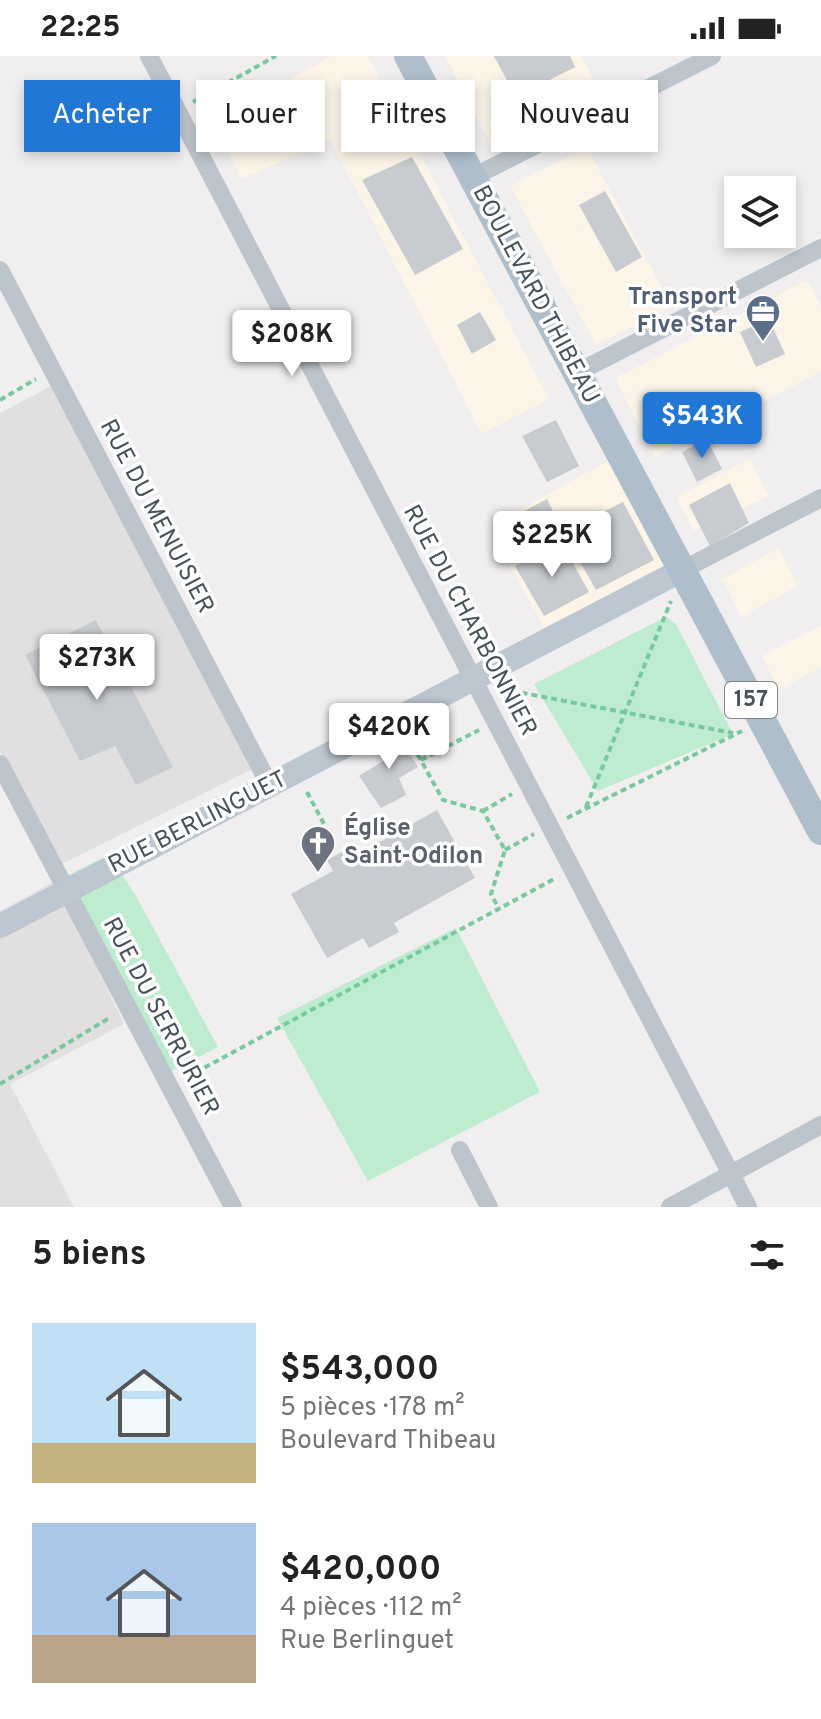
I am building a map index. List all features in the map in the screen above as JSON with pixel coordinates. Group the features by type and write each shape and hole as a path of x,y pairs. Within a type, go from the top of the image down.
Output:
{"main road":[{"name":"BOULEVARD THIBEAU","path":"408,56 821,831"}],"street":[{"name":"RUE DU CHARBONNIER","path":"149,56 161,80"},
{"path":"473,177 712,56"},
{"name":"RUE DU CHARBONNIER","path":"180,117 748,1207"},
{"path":"576,373 821,248"},
{"name":"RUE DU MENUISIER","path":"0,270 270,786"},
{"name":"RUE BERLINGUET","path":"0,926 821,498"},
{"name":"RUE DU SERRURIER","path":"0,764 233,1207"},
{"path":"670,1207 821,1125"},
{"path":"460,1150 489,1207"}],"path":[{"path":"180,109 276,56"},
{"path":"0,400 52,370"},
{"path":"585,809 663,621"},
{"path":"473,681 736,734 550,827"},
{"path":"421,760 495,722"},
{"path":"410,740 443,800 483,811 499,803"},
{"path":"307,793 324,824 314,856"},
{"path":"483,811 505,850"},
{"path":"499,909 491,894 505,850 520,842"},
{"path":"195,1072 572,870"},
{"path":"0,1084 128,1006"}],"shaded area":[{"path":"332,56 368,56 381,80 341,80 341,152 419,152 549,399 482,434 330,139 325,141 325,80 288,80"},
{"path":"445,56 581,56 594,80 491,80 491,143 475,114 475,80 457,80"},
{"path":"229,152 301,152 241,179"},
{"path":"577,152 590,152 672,307 596,345 510,186"},
{"path":"807,280 821,307 821,372 655,457 615,378"},
{"path":"51,386 253,769 60,865 0,751 0,413"},
{"path":"613,458 671,565 544,627 509,565 530,553 510,515"},
{"path":"750,459 769,496 694,531 676,497"},
{"path":"779,548 798,586 741,617 723,579"},
{"path":"821,626 821,667 779,690 762,656"},
{"path":"55,881 124,1024 10,1084 74,1207 0,1207 0,911"}],"green space":[{"path":"666,617 676,624 733,734 598,791 534,684"},
{"path":"109,855 136,896 218,1047 166,1074 66,876"},
{"path":"456,928 540,1092 368,1181 277,1018"}],"building":[{"path":"494,56 570,56 575,67 549,80 507,80"},
{"path":"412,157 463,249 415,275 362,180"},
{"path":"605,191 642,257 616,272 579,205"},
{"path":"480,312 496,340 472,354 457,325"},
{"path":"769,319 785,354 756,367 740,332"},
{"path":"556,420 579,466 547,482 522,436"},
{"path":"707,439 722,469 697,482 682,452"},
{"path":"730,483 749,523 710,546 689,505"},
{"path":"547,499 563,532 532,547 515,516"},
{"path":"623,502 654,560 596,590 563,532"},
{"path":"561,542 589,592 544,616 515,566"},
{"path":"96,620 173,767 136,785 115,746 80,761 25,655"},
{"path":"396,732 418,767 399,778 406,795 381,808 359,776 385,760 374,744"},
{"name":"Église Saint-Odilon","path":"437,810 475,878 394,923 399,932 369,948 363,938 327,958 291,894 333,871 327,860 357,844 362,852"}],"place":[{"name":"Transport Five Star","path":"763,343"},
{"name":"Église Saint-Odilon","path":"318,874"}]}
